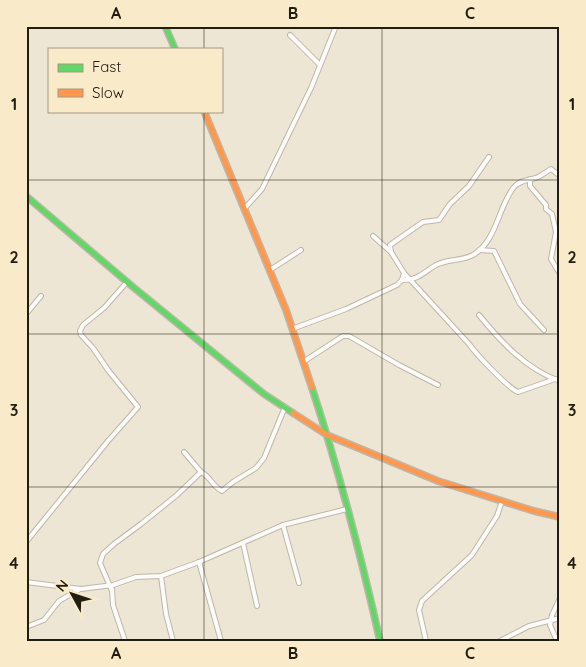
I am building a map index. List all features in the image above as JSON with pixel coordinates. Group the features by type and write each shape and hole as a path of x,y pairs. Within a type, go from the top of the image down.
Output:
{"street":[{"path":"165,26 175,48"},
{"path":"245,208 262,189 320,65 336,26"},
{"path":"290,35 320,65"},
{"path":"204,112 270,270 303,362 327,435 380,641"},
{"path":"390,252 390,245 423,222 439,220 450,204 469,186 489,157"},
{"path":"402,280 411,280 438,264 471,256 480,250 495,228 514,187 524,180 536,178 551,169 560,176"},
{"path":"530,179 530,186 546,205 546,209 552,214 556,232 551,259 560,274"},
{"path":"26,196 127,282 264,394 327,435 392,464 438,481 560,517"},
{"path":"373,236 390,252 404,273 476,354 511,389 518,392 555,379"},
{"path":"270,270 302,250"},
{"path":"480,250 494,251 520,304 544,330"},
{"path":"292,330 346,309 397,285 402,280 404,273"},
{"path":"26,542 138,406 81,335 80,331 83,325 104,308 127,282"},
{"path":"26,314 41,296"},
{"path":"479,316 498,338 517,355 550,378 560,381"},
{"path":"303,362 343,336 349,336 399,366 438,385"},
{"path":"184,452 217,489 222,491 256,468 264,458 285,407"},
{"path":"125,641 113,604 111,585 100,563 103,554 177,495 201,472"},
{"path":"426,641 419,610 422,601 472,555 497,516 502,501"},
{"path":"26,582 81,589 111,585 136,577 161,576 199,562 283,525 347,509"},
{"path":"283,525 299,583"},
{"path":"243,543 257,606"},
{"path":"199,562 222,641"},
{"path":"161,576 166,614 173,641"},
{"path":"26,627 44,620 59,601 81,589"},
{"path":"556,641 550,625 560,598"},
{"path":"556,608 560,611"},
{"path":"500,641 529,626 560,618"},
{"path":"511,635 513,641"}],"traffic: fast":[{"path":"165,26 175,48"},
{"path":"26,196 133,287 264,394 293,413"},
{"path":"312,388 349,514 380,641"}],"traffic: slow":[{"path":"204,112 286,310 312,388"},
{"path":"293,413 327,435 438,481 534,511 560,517"}]}
